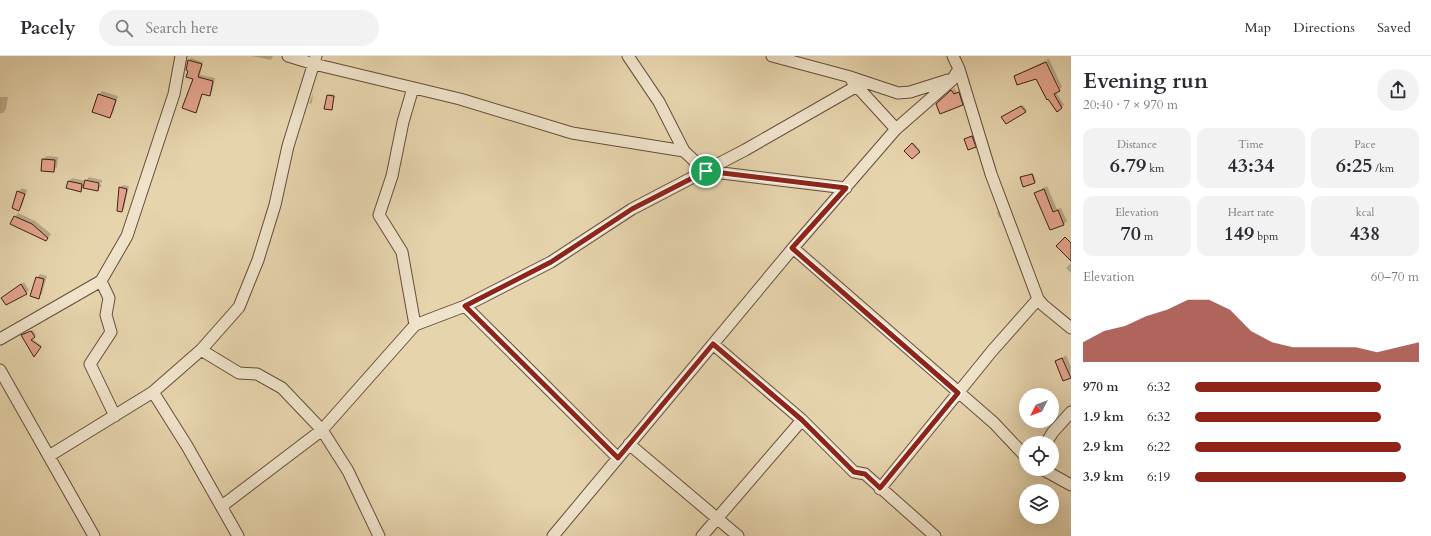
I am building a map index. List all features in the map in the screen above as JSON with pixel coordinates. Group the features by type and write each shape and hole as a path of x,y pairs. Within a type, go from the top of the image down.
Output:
{"street":[{"path":"0,339 101,281 127,236 174,94 181,56"},
{"path":"288,56 315,60 413,88 460,99 572,133 684,151"},
{"path":"628,56 659,102 684,151 706,171 846,188"},
{"path":"772,56 847,76 898,93 910,92 952,80"},
{"path":"953,56 959,69 991,174 1038,299 1043,305 1071,328"},
{"path":"49,456 153,392 201,350 239,307 258,260 275,205 288,146 315,60"},
{"path":"553,536 792,248 896,129 952,80 959,69"},
{"path":"847,76 896,129"},
{"path":"222,506 322,430 414,325 465,306 551,262 632,209 796,123 857,86"},
{"path":"413,88 403,122 392,176 379,215 402,252 414,325"},
{"path":"792,248 994,423 1019,450"},
{"path":"101,281 109,298 106,315 111,332 90,364 115,416"},
{"path":"880,488 1038,299"},
{"path":"465,306 618,458"},
{"path":"713,344 802,420 854,472 865,474 936,536"},
{"path":"201,350 239,373 257,374 282,388 322,430 348,471 379,536"},
{"path":"0,370 94,536"},
{"path":"153,392 222,506 238,536"},
{"path":"1050,436 1071,412"},
{"path":"702,536 802,420"},
{"path":"629,444 738,536"},
{"path":"1055,476 1071,485"}],"building":[{"path":"188,60 202,64 198,77 213,81 210,96 202,94 196,113 182,108 193,79 186,77 188,71 186,70"},
{"path":"1046,62 1060,91 1054,94 1062,108 1057,112 1048,99 1047,100 1036,79 1017,85 1014,76"},
{"path":"951,90 954,94 959,92 963,105 940,114 936,104"},
{"path":"98,94 116,100 110,118 92,112"},
{"path":"327,95 334,96 332,110 324,109"},
{"path":"1021,106 1026,112 1006,124 1001,117"},
{"path":"972,136 976,147 968,150 964,139"},
{"path":"912,143 920,152 912,159 904,151"},
{"path":"42,159 55,160 54,172 41,171"},
{"path":"1032,174 1035,183 1023,187 1020,177"},
{"path":"85,180 99,183 98,191 83,188"},
{"path":"68,181 82,184 81,192 66,188"},
{"path":"119,187 127,189 122,212 117,211"},
{"path":"1044,189 1053,212 1058,210 1064,225 1050,230 1034,193"},
{"path":"17,191 25,194 19,211 12,208"},
{"path":"14,216 32,224 48,238 46,241 10,224"},
{"path":"1065,237 1071,243 1071,261 1056,246"},
{"path":"36,277 44,279 39,299 30,296"},
{"path":"21,284 27,294 6,305 1,298"},
{"path":"31,331 35,337 31,340 41,347 34,357 21,335"},
{"path":"1062,358 1071,378 1063,381 1055,361"}],"route":[{"path":"706,171 728,175 846,188 792,248 919,357 958,393 880,488 865,474 854,472 802,420 713,344 618,458 465,306 551,262 632,209 706,171"}]}
